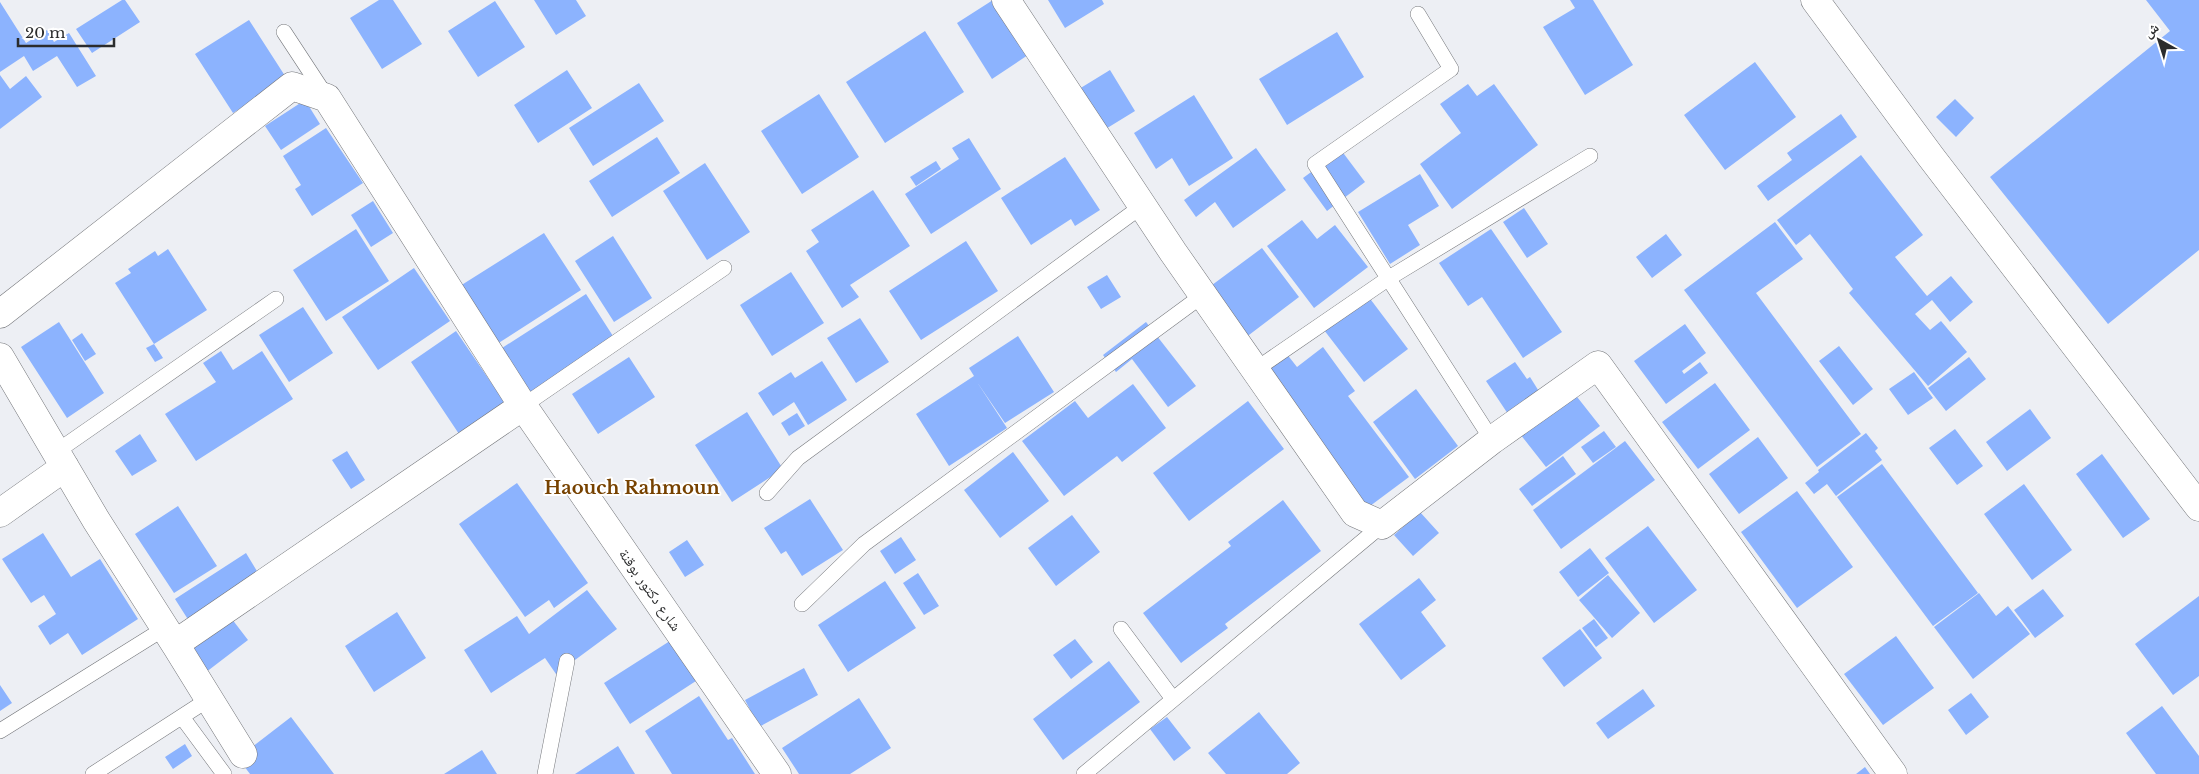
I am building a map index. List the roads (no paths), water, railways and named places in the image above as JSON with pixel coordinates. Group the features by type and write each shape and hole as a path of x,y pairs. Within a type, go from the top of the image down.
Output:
{"street":[{"path":"1006,0 1142,206 1355,513 1382,525 1492,440 1598,365 1893,774"},
{"path":"1814,0 1937,165 2199,507"},
{"path":"0,314 292,86 327,98"},
{"name":"شارع دكتور بوقنة","path":"327,98 523,406 777,774"},
{"path":"0,357 60,460 243,754"},
{"path":"170,636 523,406"},
{"path":"0,513 60,460"}],"lane":[{"path":"1418,14 1451,69 1315,164 1492,440"},
{"path":"284,32 327,98"},
{"path":"1255,370 1389,278 1590,156"},
{"path":"767,493 798,458 1142,206"},
{"path":"523,406 724,268"},
{"path":"802,604 864,544 1203,295"},
{"path":"60,460 276,299"},
{"path":"1084,774 1382,525"},
{"path":"1121,629 1174,699"},
{"path":"0,731 170,636"},
{"path":"545,774 567,660"},
{"path":"93,774 209,699"},
{"path":"182,717 224,774"}],"district":[{"name":"Haouch Rahmoun","path":"632,488"}]}
